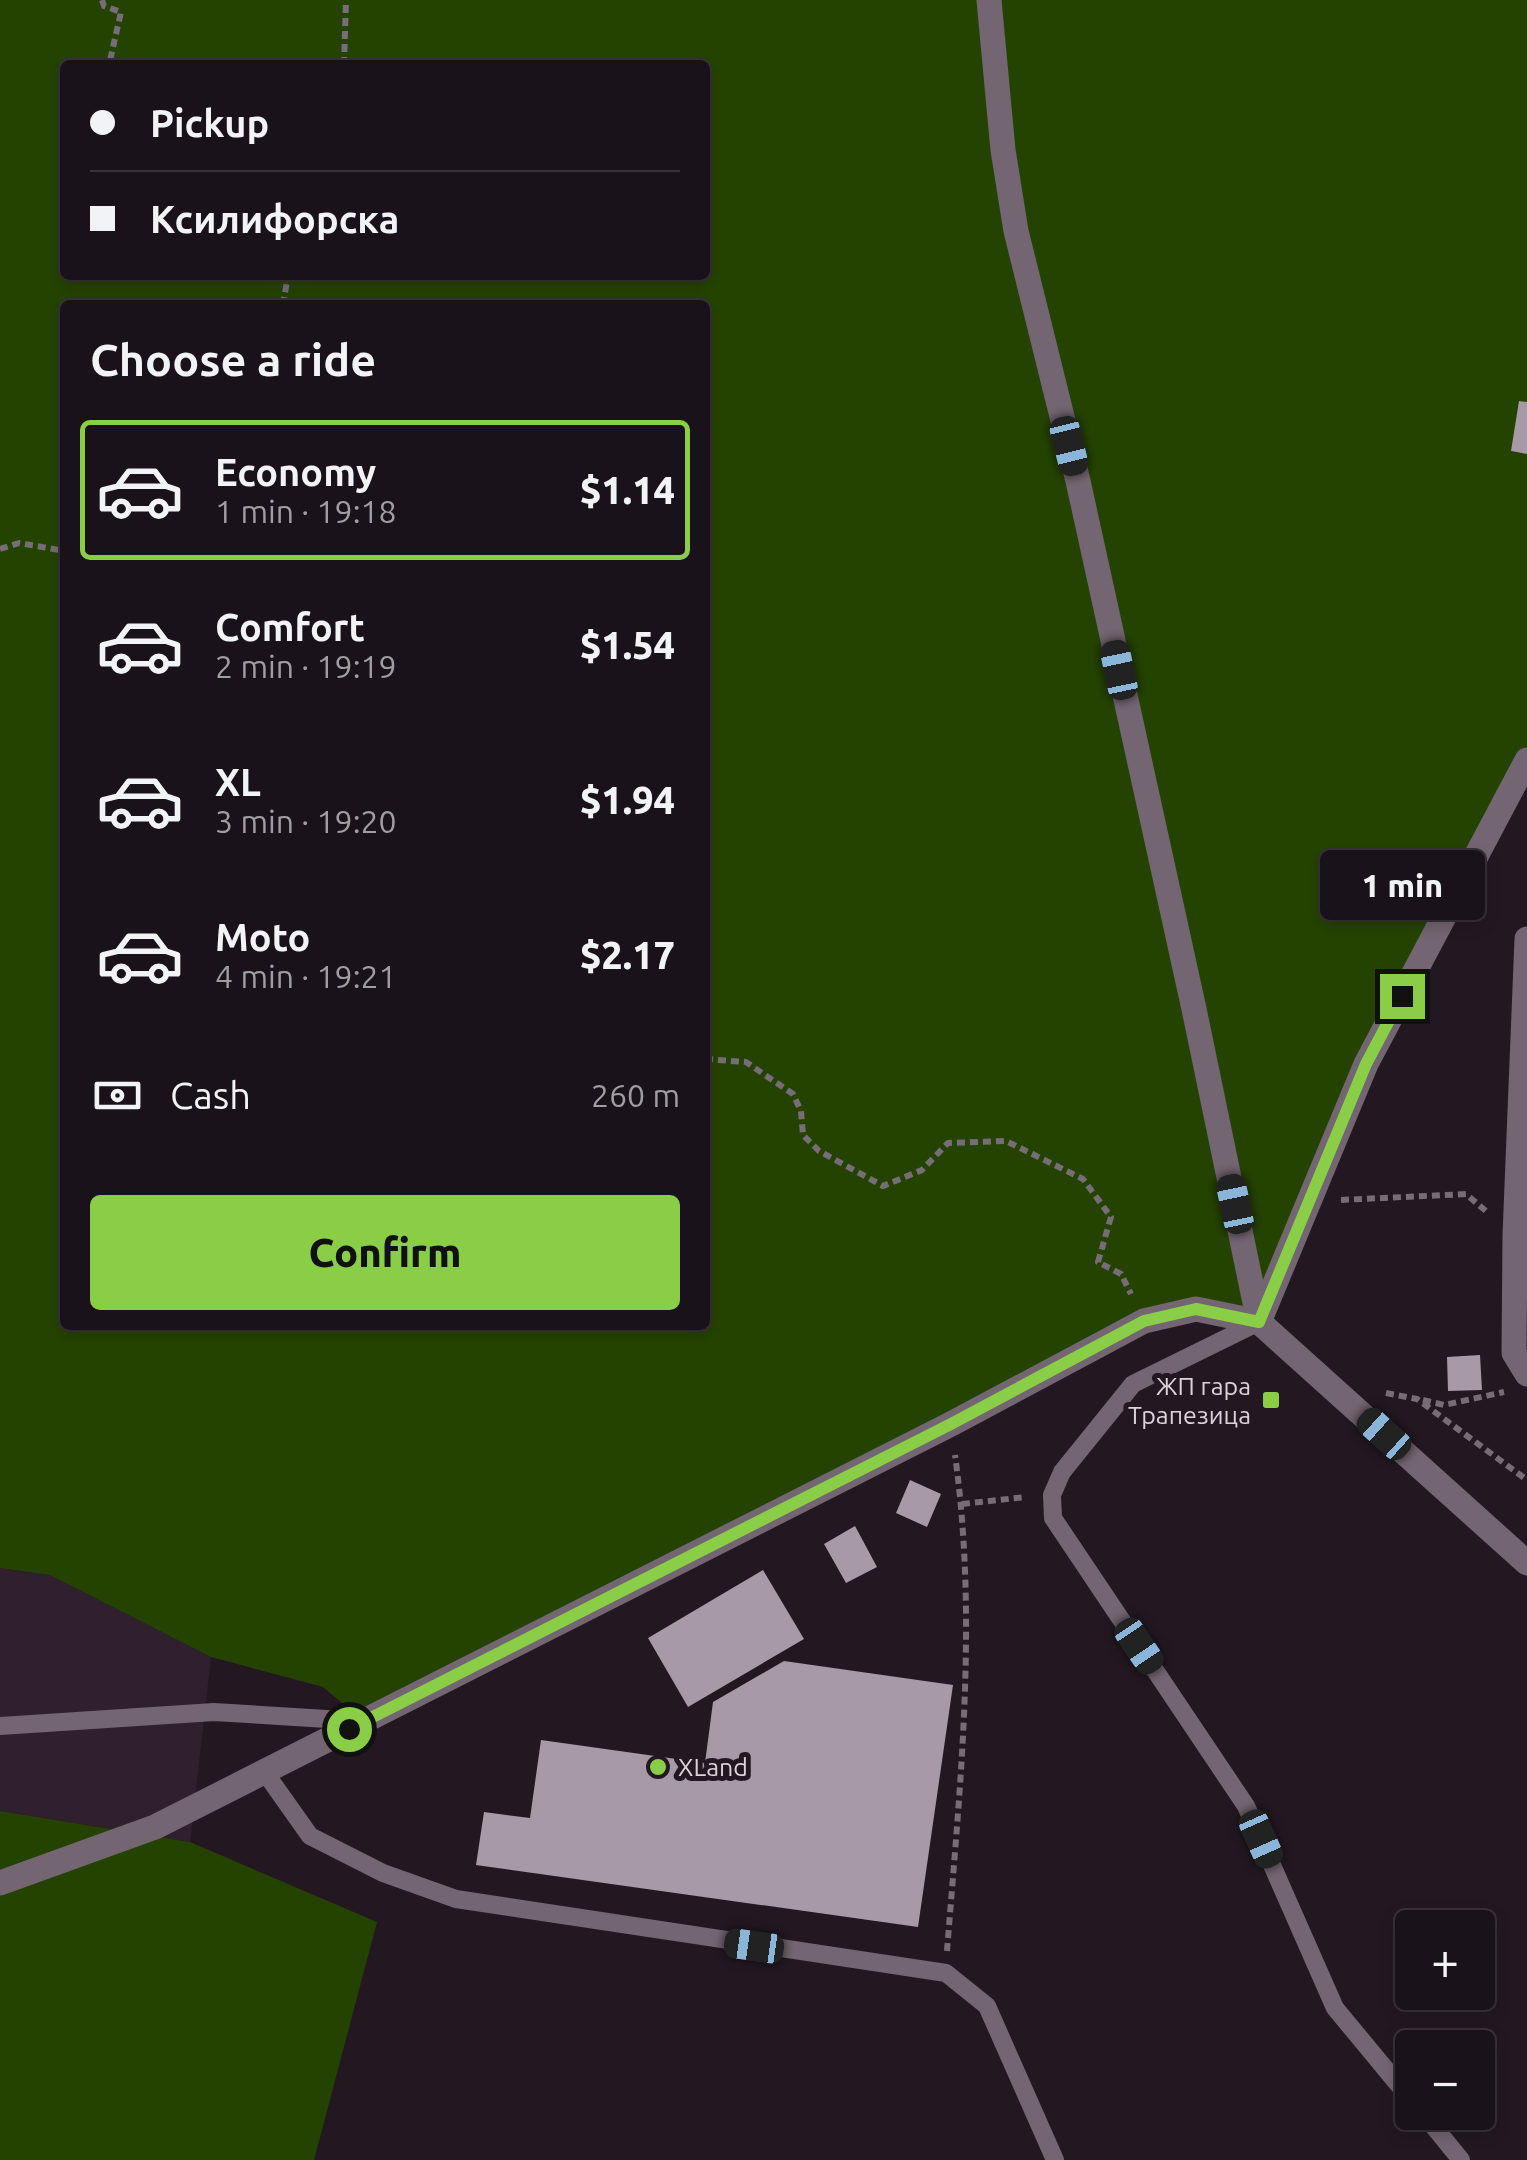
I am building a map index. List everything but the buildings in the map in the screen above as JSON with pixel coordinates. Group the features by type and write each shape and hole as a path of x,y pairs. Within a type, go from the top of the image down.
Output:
{"street":[{"path":"989,0 1002,150 1016,231 1078,481 1259,1322"},
{"path":"1259,1322 1366,1064 1527,760"},
{"path":"1520,1364 1515,1235 1527,939"},
{"path":"0,1883 155,1827 951,1424 1144,1321 1196,1309 1259,1322 1527,1564"}],"lane":[{"path":"1259,1322 1134,1384 1062,1472 1052,1495 1053,1518 1246,1806 1336,2008 1395,2080"},
{"path":"0,1726 214,1712 363,1721"},
{"path":"264,1772 310,1836 383,1874 456,1899 946,1973 987,2006 1055,2160"},
{"path":"1437,2130 1461,2160"}],"path":[{"path":"102,0 104,6 121,12 111,60"},
{"path":"344,60 346,0"},
{"path":"0,549 19,543 60,550"},
{"path":"710,1059 746,1062 793,1094 802,1111 803,1135 819,1151 883,1186 922,1170 948,1144 1006,1141 1082,1178 1111,1217 1098,1262 1121,1274 1144,1321"},
{"path":"1307,1202 1466,1194 1515,1235"},
{"path":"1381,1392 1444,1405 1473,1399"},
{"path":"1417,1399 1527,1480"},
{"path":"946,1973 968,1676 962,1504 951,1424"},
{"path":"962,1504 1052,1495"}],"shaded area":[{"path":"0,1568 50,1575 211,1657 190,1842 0,1811"}],"green space":[{"path":"0,0 1527,0 1527,760 1366,1064 1259,1322 1144,1321 363,1721 323,1687 211,1657 50,1575 0,1568"},
{"path":"0,1811 190,1842 377,1922 314,2160 0,2160"}],"place":[{"name":"ЖП гара Трапезица","path":"1271,1400"},
{"name":"XLand","path":"658,1767"}],"route":[{"path":"349,1729 951,1424 1144,1321 1196,1309 1259,1322 1366,1064 1402,996"}]}
